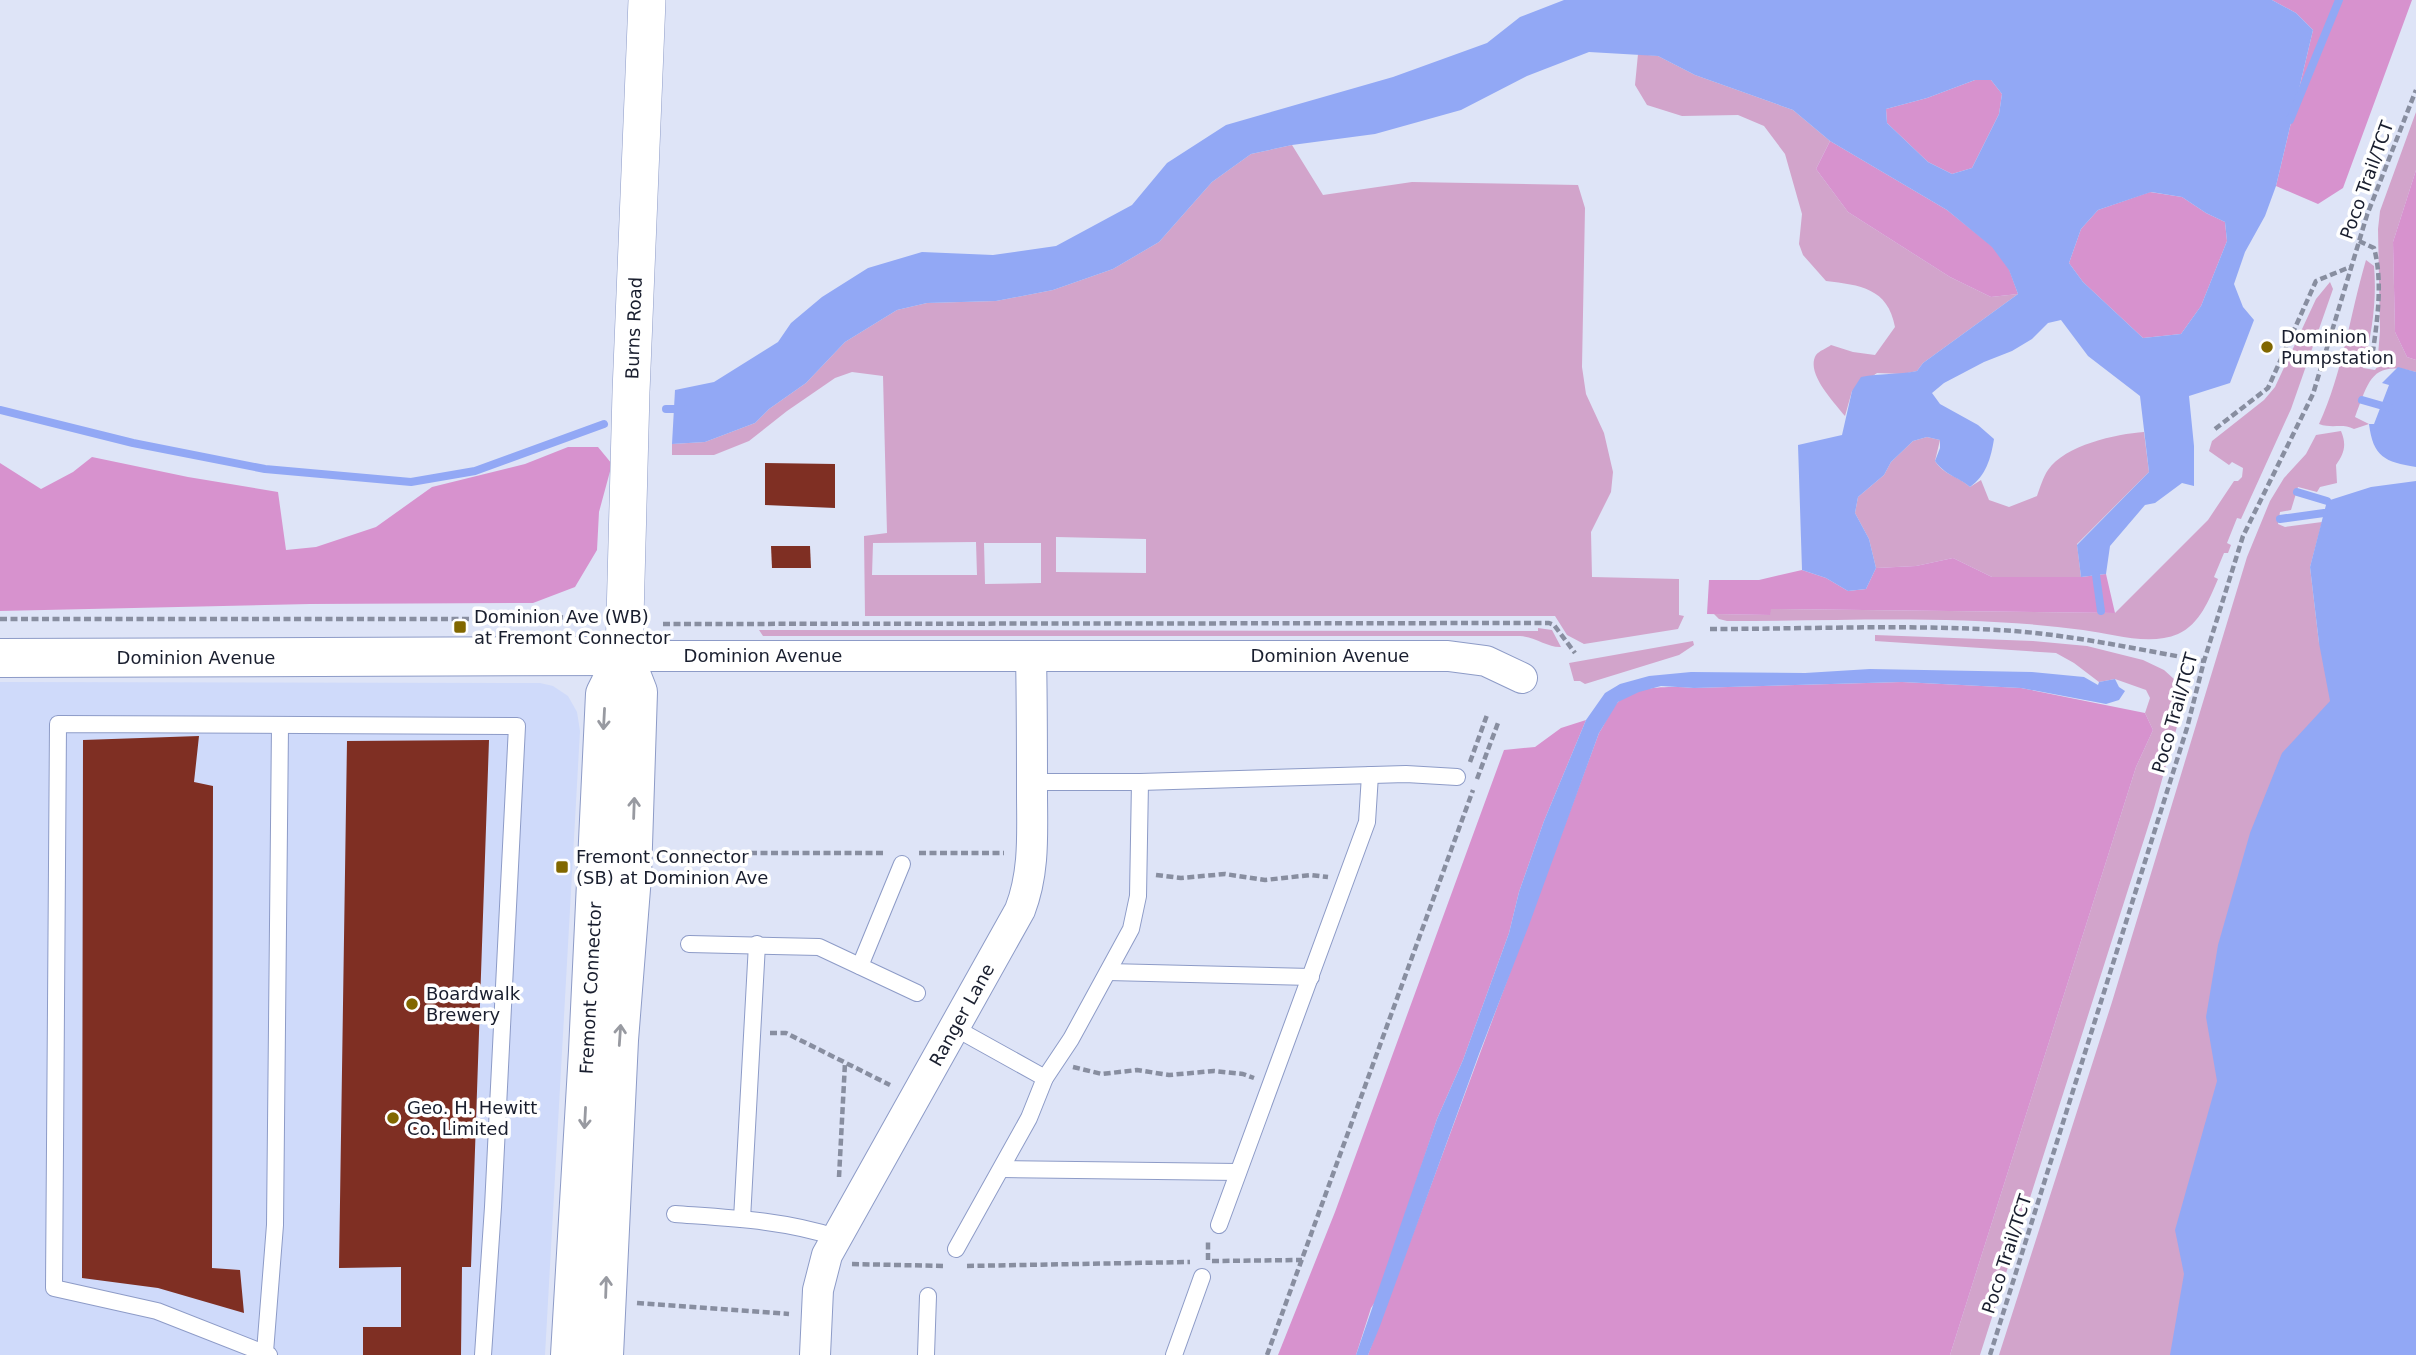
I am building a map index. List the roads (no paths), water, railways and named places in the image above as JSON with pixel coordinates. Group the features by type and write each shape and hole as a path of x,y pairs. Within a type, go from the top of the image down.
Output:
{"main road":[{"name":"Dominion Avenue","path":"0,658 624,656"},
{"name":"Fremont Connector","path":"570,1355 588,1064 605,694 624,656"},
{"name":"Fremont Connector","path":"604,1355 606,1277 635,797 638,692 624,656"}],"street":[{"name":"Burns Road","path":"624,656 631,392 648,0"},
{"name":"Dominion Avenue","path":"624,656 1448,656 1486,661 1522,678"},
{"name":"Ranger Lane","path":"815,1355 820,1279 827,1255 840,1250 955,1028 1020,910 1028,890 1031,868 1031,656"}],"lane":[{"path":"280,726 275,1225 265,1354 157,1311 54,1287 58,724 517,726 483,1355"},
{"path":"1032,782 1140,782 1370,775 1457,778"},
{"path":"1219,1225 1367,822 1370,775"},
{"path":"956,1249 1029,1118 1045,1078 1126,941 1135,918 1139,872 1140,782"},
{"path":"860,966 903,857"},
{"path":"689,944 819,947 917,993"},
{"path":"742,1219 757,944"},
{"path":"1108,972 1311,976"},
{"path":"955,1028 1045,1078"},
{"path":"1002,1169 1238,1172"},
{"path":"676,1214 793,1225 840,1250"},
{"path":"1174,1355 1202,1278"},
{"path":"926,1355 928,1296"}],"water":[{"path":"1564,0 2272,0 2296,13 2313,30 2276,186 2265,216 2245,252 2234,284 2243,307 2254,320 2230,383 2189,396 2194,446 2194,486 2182,483 2155,503 2145,505 2110,546 2106,574 2081,577 2077,545 2149,472 2140,396 2088,356 2061,320 2048,323 2032,339 1944,383 1932,393 1940,404 1978,425 1994,439 1989,460 1976,483 1970,487 1943,470 1935,461 1940,440 1927,437 1913,441 1891,462 1884,475 1858,497 1855,513 1869,539 1876,568 1866,589 1848,591 1826,578 1802,570 1798,445 1842,435 1852,391 1861,377 1917,371 1923,363 2018,294 2009,270 1992,247 1947,210 1830,141 1793,110 1695,75 1658,56 1589,52 1527,76 1461,110 1375,134 1292,145 1251,154 1212,182 1159,242 1113,269 1053,290 996,301 927,303 897,310 845,342 806,383 769,409 755,423 705,442 672,444 675,390 714,382 778,342 791,323 822,297 868,268 922,252 993,255 1056,246 1132,205 1167,163 1226,125 1393,77 1487,43 1520,17","holes":["1975,80 1991,80 2002,94 1999,114 1972,168 1952,174 1928,162 1887,123 1886,109 1927,98","2151,192 2182,197 2225,222 2227,241 2201,306 2181,334 2143,338 2083,282 2069,263 2081,229 2098,210"]},
{"path":"2398,367 2416,372 2416,467 2396,463 2382,456 2374,444 2369,424 2374,424 2389,385 2382,383"},
{"path":"2416,481 2416,1355 2170,1355 2184,1274 2175,1230 2217,1081 2206,1017 2218,945 2250,833 2282,753 2330,701 2319,643 2310,567 2327,501 2371,487"},
{"path":"1870,669 2032,672 2084,677 2098,685 2099,682 2115,679 2125,691 2119,700 2106,704 2021,688 1902,682 1694,688 1661,686 1618,702 1599,733 1380,1326 1368,1355 1356,1355 1437,1119 1463,1060 1509,933 1519,892 1544,821 1586,720 1605,693 1620,684 1649,676 1691,672 1805,673"}],"waterway":[{"path":"2290,120 2339,0"},
{"path":"2362,400 2390,408"},
{"path":"666,409 684,409"},
{"path":"0,410 133,443 265,469 411,482 475,471 604,424"},
{"path":"2297,492 2327,501"},
{"path":"2280,519 2324,513"},
{"path":"2096,575 2101,611"}],"place":[{"name":"Dominion Pumpstation","path":"2267,347"},
{"name":"Dominion Ave (WB) at Fremont Connector","path":"460,627"},
{"name":"Fremont Connector (SB) at Dominion Ave","path":"562,867"},
{"name":"Boardwalk Brewery","path":"412,1004"},
{"name":"Geo. H. Hewitt Co. Limited","path":"393,1118"}]}
